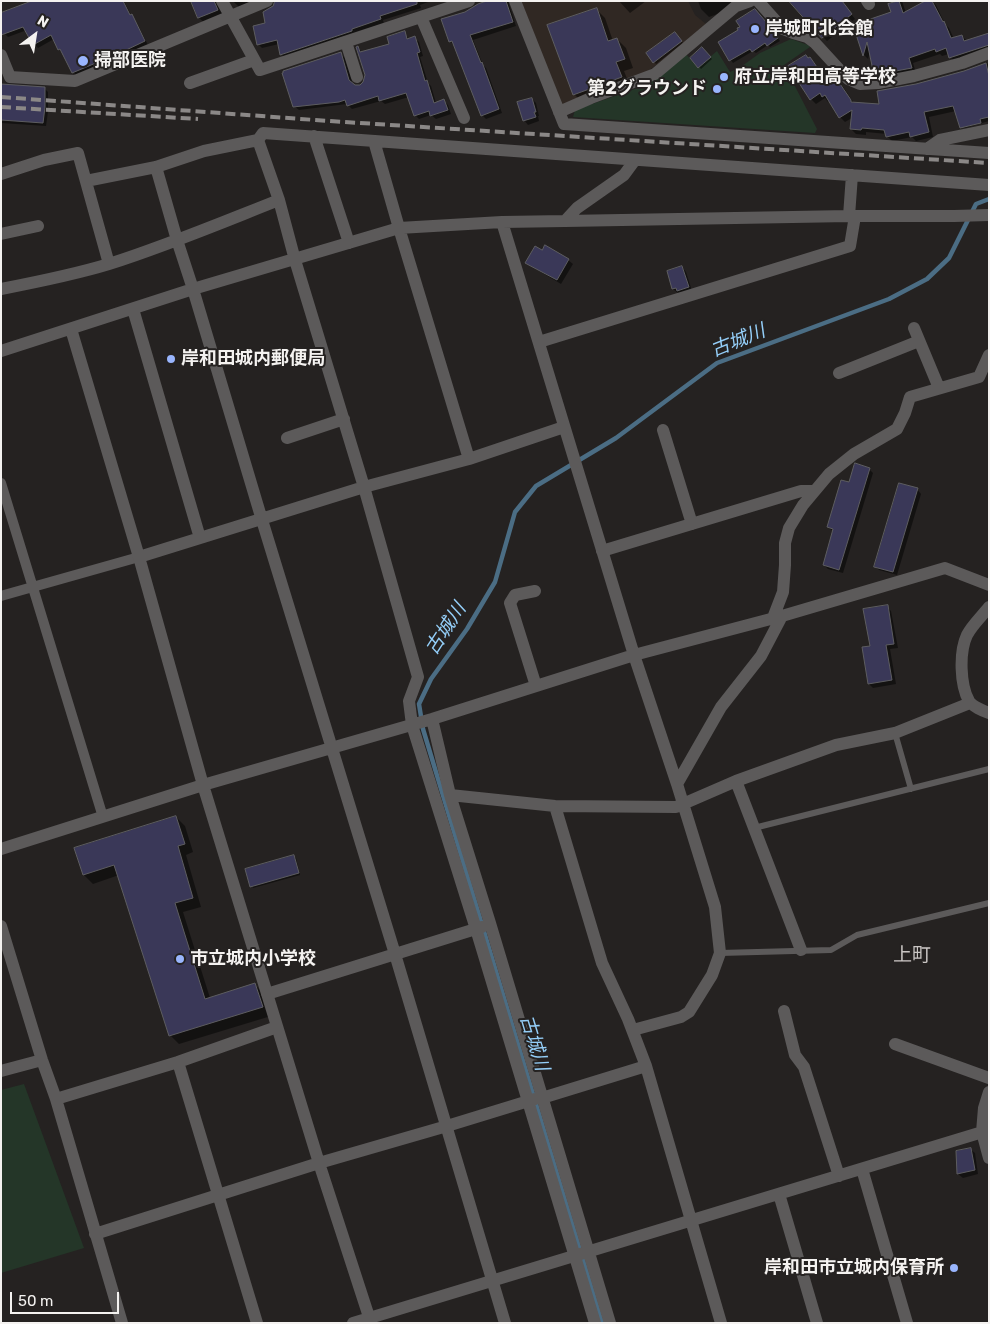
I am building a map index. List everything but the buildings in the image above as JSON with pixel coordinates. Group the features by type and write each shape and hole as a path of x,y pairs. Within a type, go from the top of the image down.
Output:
{"street":[{"path":"222,1 260,70 468,1"},
{"path":"1,55 10,77 75,81 267,1"},
{"path":"515,1 564,124 989,153"},
{"path":"559,112 655,74 736,6 750,1"},
{"path":"758,1 783,29 807,37 815,43 848,79 860,84 878,83 914,76 962,64 989,53"},
{"path":"421,17 464,118"},
{"path":"346,42 357,77"},
{"path":"190,83 254,60"},
{"path":"927,149 940,140 989,130"},
{"path":"86,181 156,167 204,151 258,140 263,133 989,185"},
{"path":"314,136 349,243"},
{"path":"258,140 279,200 418,677 409,701 413,725 528,1101 581,1253 610,1323"},
{"path":"374,141 469,459"},
{"path":"1,174 44,160 78,153 109,264"},
{"path":"565,220 577,208 624,176 635,160"},
{"path":"156,167 505,1323"},
{"path":"539,342 850,246 852,175"},
{"path":"1,289 51,280 109,264 279,200"},
{"path":"1,351 193,289 399,228 565,220 989,215"},
{"path":"502,222 634,655 715,907 720,953 712,974 689,1012 681,1017 633,1030"},
{"path":"1,234 38,226"},
{"path":"133,309 200,538"},
{"path":"914,328 939,388"},
{"path":"71,329 267,994 318,1163 370,1320"},
{"path":"839,373 919,341"},
{"path":"676,784 721,707 761,656 778,617 783,592 785,543 789,528 803,505 829,474 854,454 897,429 910,397 979,377 989,356"},
{"path":"287,438 344,419"},
{"path":"1,596 262,520 364,487 469,459 564,427"},
{"path":"663,430 692,524"},
{"path":"1,483 103,817"},
{"path":"602,552 801,491 814,491"},
{"path":"1,849 204,785 413,725 634,655 778,617 945,568 989,585"},
{"path":"535,591 515,595 510,603 536,686"},
{"path":"989,607 968,634 963,648 962,664 963,686 970,702 989,714"},
{"path":"450,795 555,806 676,807 736,781 836,745 895,733 970,702"},
{"path":"431,719 450,795 542,1098 581,1253 595,1323"},
{"path":"736,781 801,950"},
{"path":"555,806 602,963 633,1030 646,1066 721,1323"},
{"path":"267,994 490,923"},
{"path":"1,926 56,1100 122,1323"},
{"path":"784,1010 795,1055 804,1067 839,1176"},
{"path":"56,1100 178,1062 277,1027"},
{"path":"895,1044 989,1078"},
{"path":"1,1071 42,1060"},
{"path":"178,1062 257,1323"},
{"path":"95,1234 318,1163 646,1066"},
{"path":"989,1092 984,1108 989,1158"},
{"path":"353,1323 370,1320 492,1280 985,1131"},
{"path":"862,1169 907,1323"},
{"path":"779,1194 817,1323"}],"lane":[{"path":"895,733 911,789"},
{"path":"754,828 989,769"},
{"path":"720,953 831,950 857,935 989,903"}],"shaded area":[{"name":"府立岸和田高等学校","path":"519,1 688,1 695,15 706,24 678,49 644,74 562,105"}],"green space":[{"name":"第2グラウンド","path":"791,39 810,47 784,65 817,129 815,133 573,117 575,110 649,84 686,54 698,68 717,51 730,72 760,53"},
{"path":"24,1084 84,1248 1,1273 1,1090"}],"waterway":[{"name":"古城川","path":"602,1323 423,729 419,704 431,679 467,629 495,582 515,512 536,486 616,438 717,363 889,299 927,279 949,258 976,204 989,199"}],"railway":[{"path":"1,97 329,121 989,163"},
{"path":"1,107 198,119"}],"place":[{"name":"岸城町北会館","path":"755,29"},
{"name":"掃部医院","path":"83,61"},
{"name":"府立岸和田高等学校","path":"724,77"},
{"name":"第2グラウンド","path":"717,89"},
{"name":"岸和田城内郵便局","path":"171,359"},
{"name":"市立城内小学校","path":"180,959"},
{"name":"岸和田市立城内保育所","path":"954,1268"}],"district":[{"name":"上町","path":"912,956"}]}
